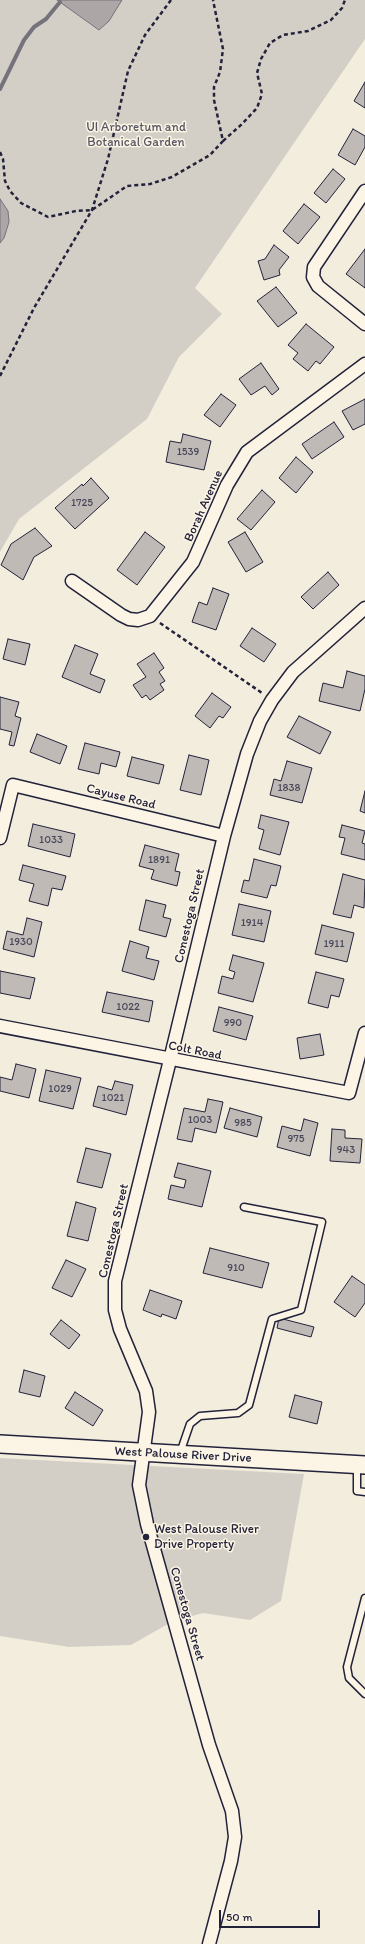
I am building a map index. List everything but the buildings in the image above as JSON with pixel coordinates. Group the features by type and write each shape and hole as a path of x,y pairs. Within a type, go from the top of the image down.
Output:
{"street":[{"path":"365,191 314,266 313,277 318,286 365,324"},
{"name":"Borah Avenue","path":"150,616 193,562 227,485 247,452 365,364"},
{"path":"72,581 129,619 138,620 150,616"},
{"name":"Conestoga Street","path":"209,1944 231,1861 234,1838 232,1811 209,1745 147,1524 140,1485 149,1412 146,1390 120,1329 115,1310 115,1281 224,836 247,754 260,720 272,700 293,672 341,627 365,608"},
{"name":"Cayuse Road","path":"0,838 13,785 224,836"},
{"name":"Colt Road","path":"0,1026 170,1060 349,1093 365,1033"},
{"name":"West Palouse River Drive","path":"0,1444 361,1465"}],"lane":[{"path":"180,1454 190,1424 200,1416 238,1413 249,1405 272,1319 301,1310 322,1222 244,1206"},
{"path":"361,1465 357,1491 365,1492"},
{"path":"365,1598 347,1667 349,1678 365,1694"}],"path":[{"path":"0,376 34,308 92,210 108,160 128,71 145,35 171,0"},
{"path":"214,0 223,49 220,72 214,87 214,100 223,141"},
{"path":"0,152 3,159 5,181 10,192 21,203 48,217 76,211 92,210 127,186 150,184 172,177 210,155 257,108 262,94 256,73 261,59 270,43 283,36 308,30 330,20 342,8 345,0"},
{"path":"150,616 272,700"}],"green space":[{"name":"UI Arboretum and Botanical Garden","path":"0,0 365,0 365,39 195,288 222,314 179,357 147,419 19,519 0,552"},
{"name":"West Palouse River Drive Property","path":"0,1458 304,1474 281,1601 250,1620 203,1613 173,1621 131,1645 69,1647 0,1636"}],"shaded area":[{"path":"57,0 122,0 109,21 99,30"},
{"path":"0,199 8,211 9,222 4,238 0,243"}],"waterway":[{"path":"0,89 24,40 34,27 46,19 60,2"}],"place":[{"name":"West Palouse River Drive Property","path":"146,1537"}]}
